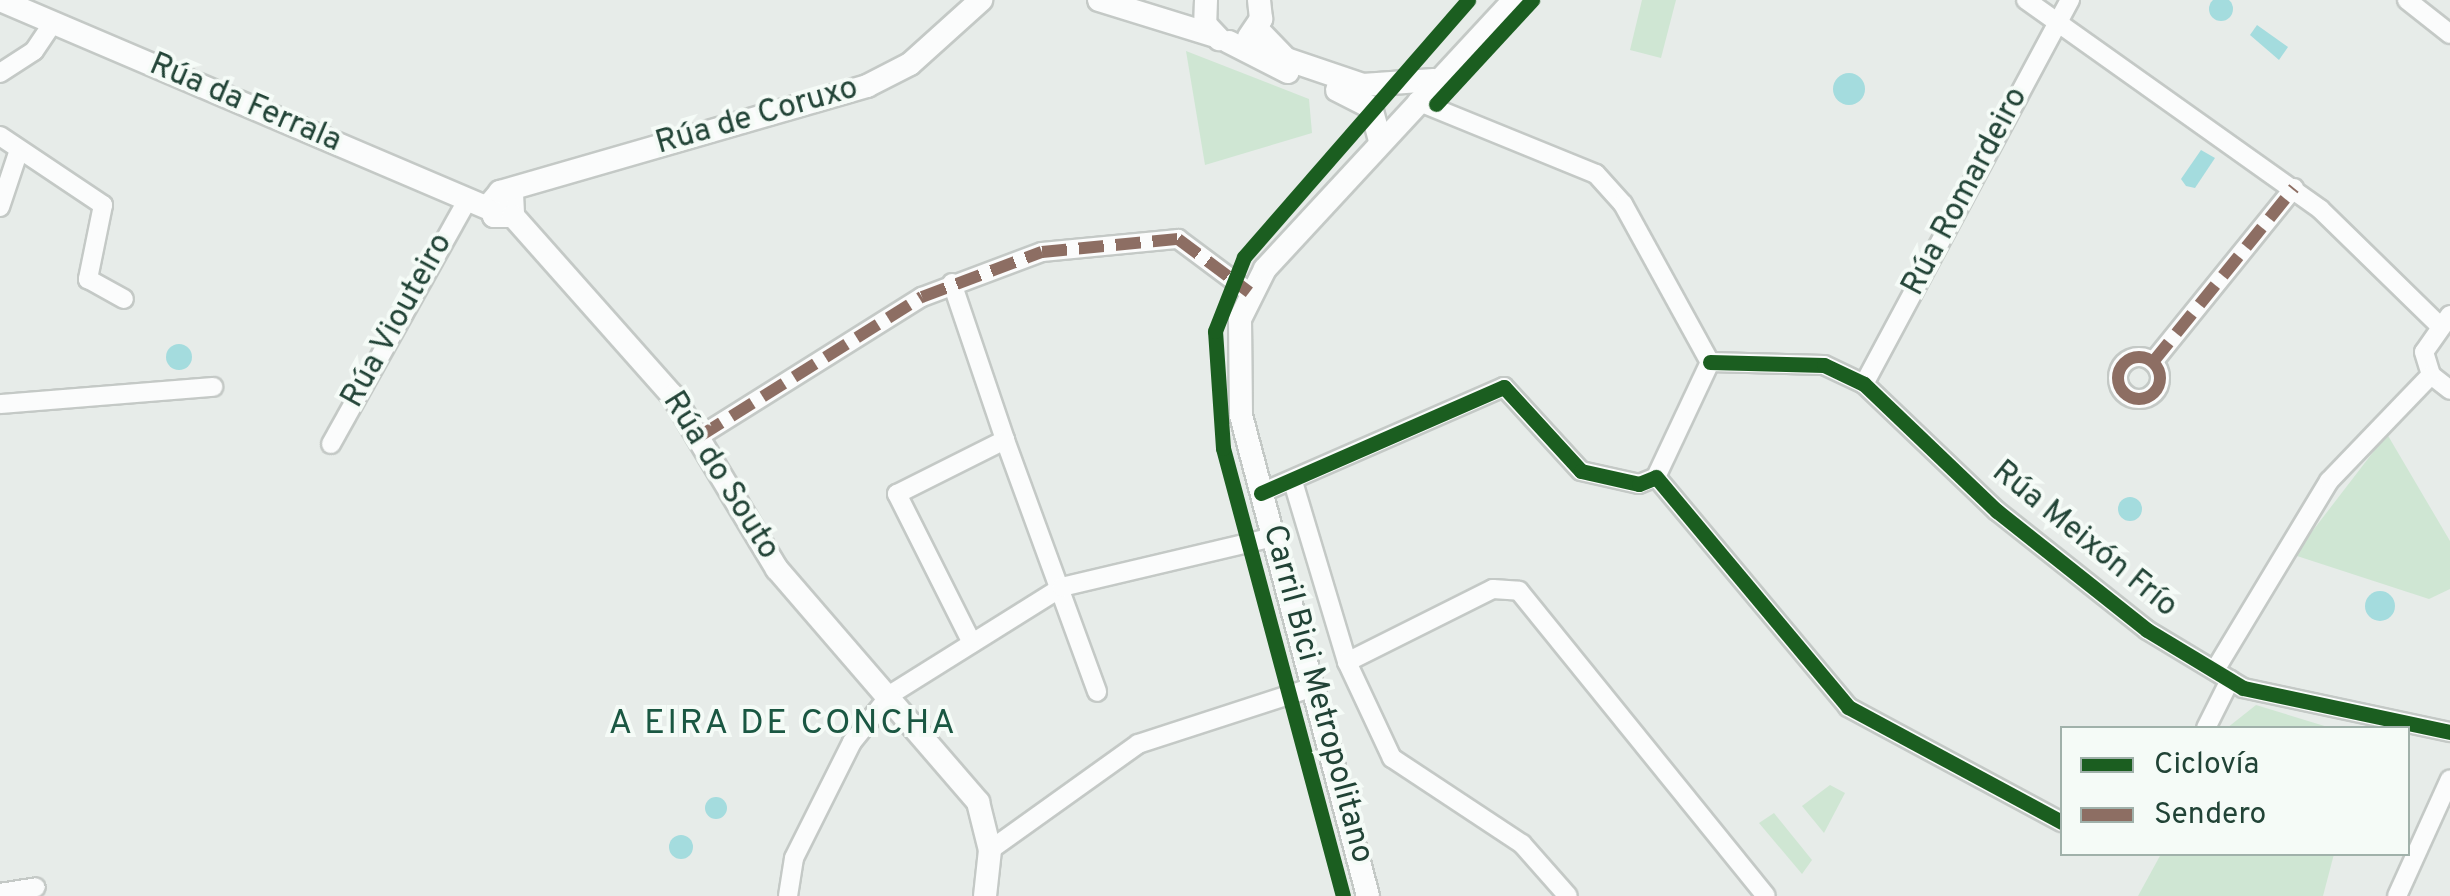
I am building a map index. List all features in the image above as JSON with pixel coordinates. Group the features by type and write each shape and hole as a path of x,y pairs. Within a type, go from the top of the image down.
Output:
{"street":[{"name":"Rúa da Ferrala","path":"0,0 479,204"},
{"name":"Rúa de Coruxo","path":"479,204 496,194 512,205 866,86 910,64 981,0"},
{"path":"1100,0 1222,39 1371,106 1380,141"},
{"path":"1258,0 1257,29 1286,59 1363,85 1438,79"},
{"path":"1368,896 1261,493 1237,378 1250,292 1380,141 1514,0"},
{"path":"2026,0 2060,18 2294,188 2443,319 2424,352 2431,375 2450,390"},
{"name":"Rúa Romardeiro","path":"1864,384 2070,0"},
{"path":"2408,0 2450,34"},
{"path":"1165,20 1205,4 1222,39"},
{"path":"0,73 34,51 53,23"},
{"path":"1222,39 1257,29"},
{"path":"1261,493 1294,485 1504,387 1581,471 1638,484 1656,478 1710,362 1623,204 1596,174 1417,101"},
{"path":"0,136 103,205 88,279 124,299"},
{"path":"0,207 19,150"},
{"path":"2153,362 2294,188"},
{"name":"Rúa Viouteiro","path":"331,444 479,204"},
{"name":"Rúa do Souto","path":"512,205 700,436 777,569 890,694 978,802 990,850 986,896"},
{"path":"700,436 952,283 1042,252 1162,237 1207,253 1250,292"},
{"path":"952,283 1097,692"},
{"name":"Rúa Meixón Frío","path":"1710,362 1824,365 1864,384 1997,511 2147,630 2222,675 2450,732"},
{"path":"2207,726 2222,675 2329,481 2431,375"},
{"path":"1,409 212,387"},
{"path":"972,643 897,494 1005,440"},
{"path":"1656,478 1848,708 2060,821"},
{"path":"1294,485 1348,662 1392,758 1522,844 1568,896"},
{"path":"788,896 794,858 852,742 890,694 1062,587 1273,537"},
{"path":"1348,662 1493,589 1518,592 1766,896"},
{"path":"990,850 1138,744 1313,687"},
{"path":"2398,896 2450,779"},
{"path":"0,893 36,887"}],"green space":[{"path":"1642,0 1676,0 1661,58 1630,50"},
{"path":"1186,51 1309,99 1312,133 1205,165"},
{"path":"2387,434 2450,541 2450,589 2429,599 2294,555"},
{"path":"2256,705 2324,726 2230,726"},
{"path":"1830,785 1845,793 1824,833 1802,806"},
{"path":"1774,813 1812,860 1802,874 1759,823"},
{"path":"2160,856 2333,856 2323,896 2138,896"}],"water":[{"path":"2228,-1 2232,4 2230,18 2212,18 2212,0"},
{"path":"2257,25 2288,47 2279,60 2250,35"},
{"path":"1849,73 1860,78 1865,89 1860,100 1849,105 1838,100 1833,89 1838,78"},
{"path":"2201,150 2215,158 2195,188 2186,186 2181,179"},
{"path":"179,344 188,348 192,357 188,366 179,370 170,366 166,357 170,348"},
{"path":"2130,497 2142,509 2130,521 2118,509"},
{"path":"2380,591 2391,595 2395,606 2391,617 2380,621 2369,617 2365,606 2369,595"},
{"path":"716,797 724,800 724,816 716,819 708,816 705,808 708,800"},
{"path":"681,835 693,847 681,859 669,847"}],"marked path":[{"path":"2153,362 2294,188"},
{"path":"700,436 922,297 1042,252 1178,239 1249,292"},
{"path":"2139,357 2154,363 2160,378 2154,393 2139,399 2124,393 2118,378 2124,363 2139,357"}],"cycle path":[{"name":"Carril Bici Metropolitano","path":"1343,896 1223,448 1215,331 1244,257 1468,0"},
{"path":"1436,104 1532,0"},
{"path":"1710,362 1824,365 1864,384 1997,511 2147,630 2243,688 2450,732"},
{"path":"1261,493 1504,387 1581,471 1639,484 1656,477 1848,707 2060,821"}],"district":[{"name":"A EIRA DE CONCHA","path":"783,724"}]}
